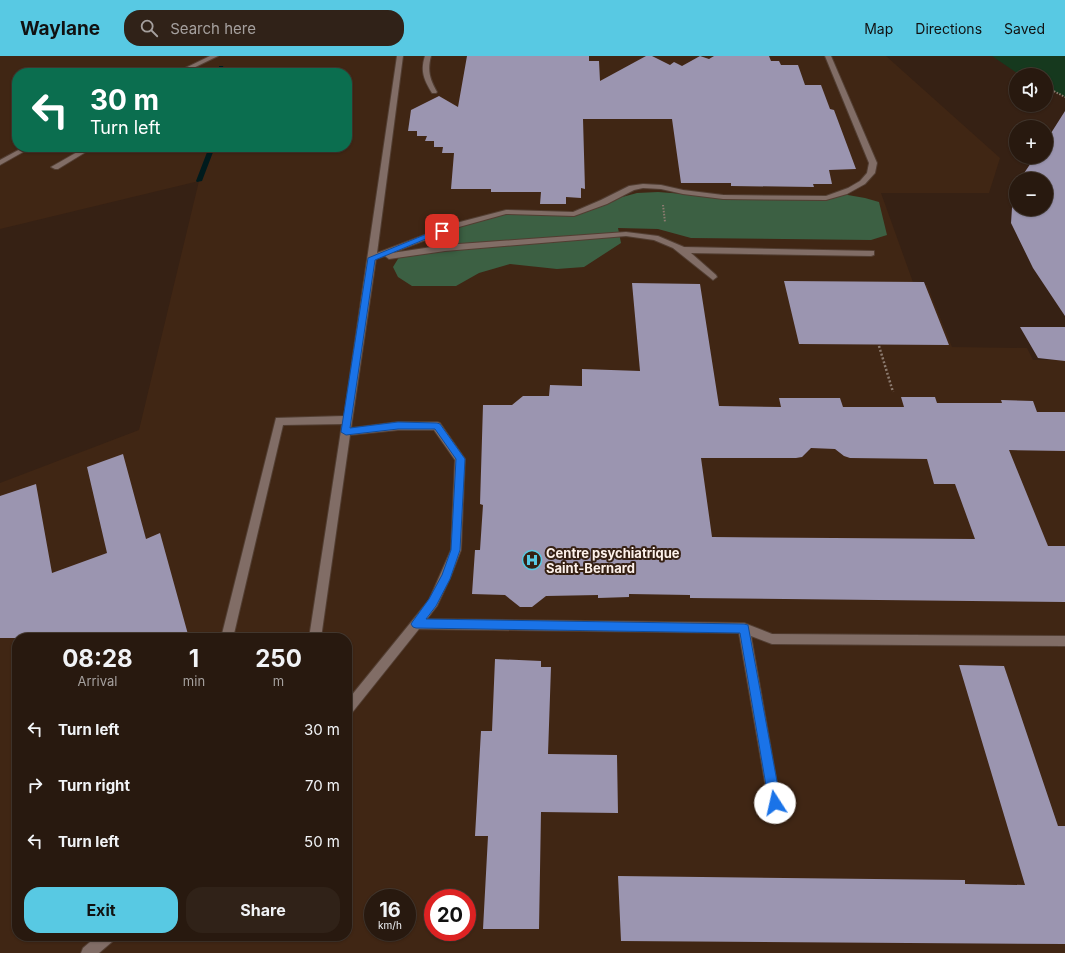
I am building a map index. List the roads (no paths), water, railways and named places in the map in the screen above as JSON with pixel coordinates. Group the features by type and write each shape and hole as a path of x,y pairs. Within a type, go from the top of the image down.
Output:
{"lane":[{"path":"189,68 215,56"},
{"path":"316,633 372,258 400,56"},
{"path":"428,56 425,66 425,76 434,92"},
{"path":"372,258 456,226 506,212 574,214 604,202 632,188 643,186 661,187 683,192 723,197 826,198 848,191 865,180 871,173 873,163 828,56"},
{"path":"0,163 20,152"},
{"path":"55,167 82,152"},
{"path":"372,258 446,248 626,234 644,235 682,250 713,277"},
{"path":"682,250 871,253"},
{"path":"228,633 279,421 347,420"},
{"path":"346,432 398,426 437,426 460,459 456,550 446,576 433,603 352,704"},
{"path":"416,624 744,628 772,639 1065,642"},
{"path":"744,628 777,817"},
{"path":"88,953 102,941"}],"waterway":[{"path":"199,181 210,152"}],"place":[{"name":"Centre psychiatrique Saint-Bernard","path":"532,560"}]}
